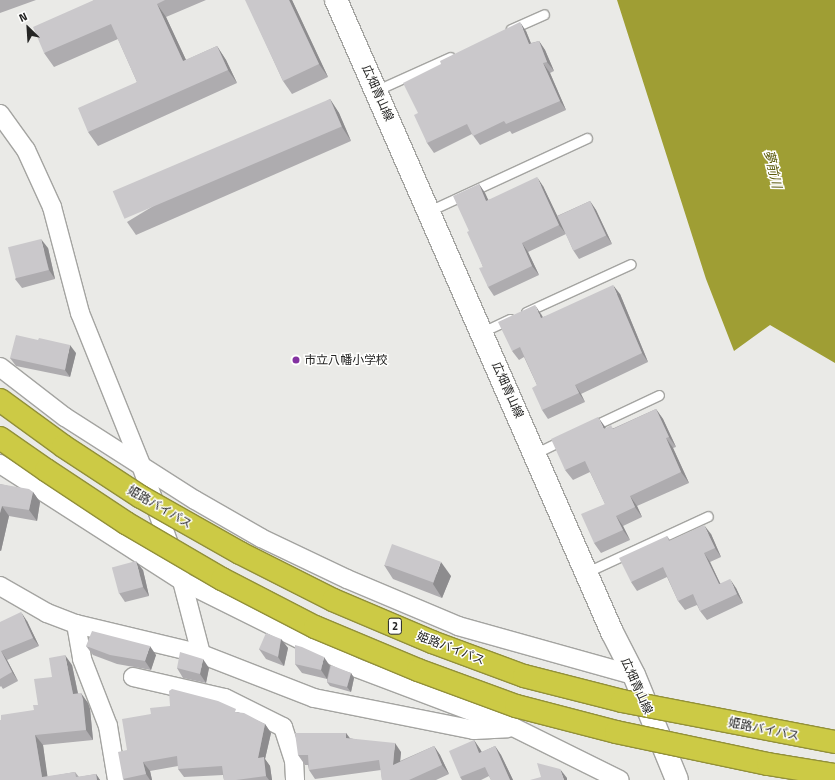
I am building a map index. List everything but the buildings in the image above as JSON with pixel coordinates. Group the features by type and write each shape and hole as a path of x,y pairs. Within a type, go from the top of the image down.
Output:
{"highway":[{"name":"姫路バイパス","path":"0,400 64,446 141,497 233,549 334,600 432,642 524,676 622,702 835,742"},
{"path":"0,438 126,523 222,579 315,626 418,670 516,706 616,732 768,764 835,775"}],"main road":[{"name":"広畑青山線","path":"336,0 377,90 587,572 634,675 677,780"}],"street":[{"path":"0,114 26,150 52,208 80,313 141,465 182,581 201,654"},
{"path":"0,367 65,417 195,500 261,538 361,585 458,626 634,675"},
{"path":"0,464 182,581 357,668 513,727 620,780"},
{"path":"0,586 47,614 76,624 201,654 314,698 474,730 513,727"},
{"path":"76,624 82,659 108,726 117,780"},
{"path":"133,677 225,698 283,727 294,760 295,780"}],"lane":[{"path":"500,34 544,14"},
{"path":"377,90 457,54"},
{"path":"429,211 587,138"},
{"path":"482,332 631,264"},
{"path":"536,453 659,395"},
{"path":"587,572 708,516"}],"water":[{"name":"夢前川","path":"617,0 835,0 835,363 770,325 734,351 706,279"}],"place":[{"name":"市立八幡小学校","path":"296,360"}]}
